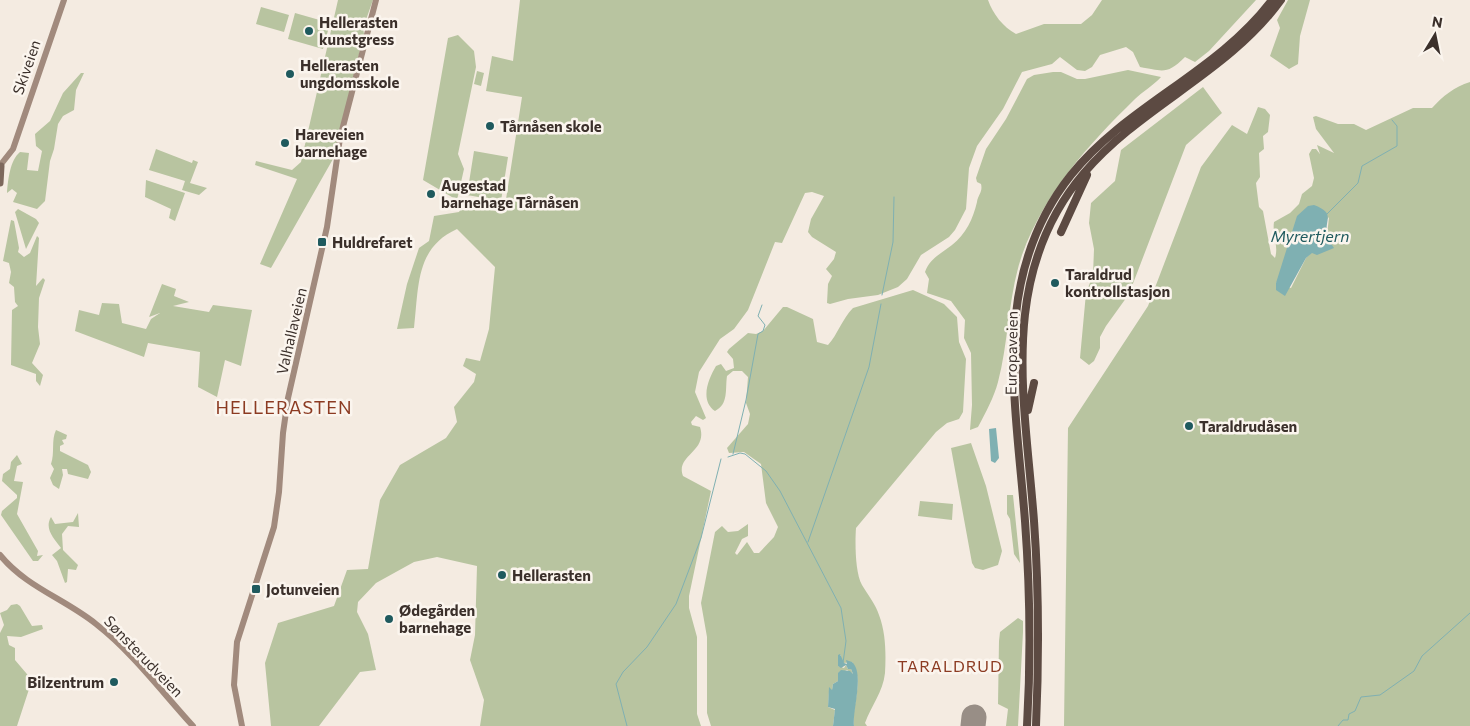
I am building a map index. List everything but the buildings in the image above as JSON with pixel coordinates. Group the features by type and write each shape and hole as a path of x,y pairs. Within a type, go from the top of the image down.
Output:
{"highway":[{"name":"Europaveien","path":"1027,726 1029,593 1013,352 1015,308 1023,270 1032,244 1051,205 1086,158 1116,131 1232,44 1272,0"},
{"name":"Europaveien","path":"1036,726 1038,657 1037,579 1022,338 1030,279 1040,247 1053,219 1072,189 1093,164 1122,137 1216,66 1245,41 1281,0"},
{"path":"1061,232 1071,206 1093,164"},
{"path":"1026,425 1034,383"}],"main road":[{"name":"Skiveien","path":"0,183 1,163"}],"street":[{"name":"Skiveien","path":"1,163 11,153 64,0"},
{"name":"Valhallaveien","path":"242,726 234,680 238,637 275,522 283,433 289,393 328,222 332,182 340,138 376,0"},
{"name":"Sønsterudveien","path":"0,555 24,578 100,627 148,674 193,726"}],"green space":[{"path":"338,0 373,0 363,28 364,34 333,159 271,268 260,264 297,179 255,165 256,161 292,170 301,162"},
{"path":"520,0 988,0 999,20 1016,34 1044,24 1081,24 1092,15 1102,0 1256,0 1209,51 1195,62 1185,57 1169,69 1154,70 1140,67 1133,52 1126,47 1100,55 1092,67 1085,71 1077,70 1060,57 1052,64 1022,72 1003,109 977,146 969,168 966,209 955,230 949,237 921,255 907,279 898,287 878,295 827,303 828,284 832,276 826,269 834,259 836,252 812,237 808,232 811,219 824,196 812,192 805,193 782,243 775,242 748,310 734,329 720,339 699,372 695,392 706,418 703,420 696,416 691,422 692,425 700,427 700,442 683,463 682,469 683,476 711,491 689,596 689,608 697,637 697,714 701,726 480,726 484,700 470,660 475,635 477,566 437,557 414,562 376,583 358,602 357,612 368,634 376,670 360,672 319,726 271,726 265,663 278,623 334,606 347,570 368,569 380,500 400,465 446,438 457,422 454,407 474,382 476,374 463,366 466,358 480,361 489,329 495,267 457,229 443,237 426,258 419,284 414,328 397,329 407,284 419,248 429,241 434,216 459,212 463,205 504,212 522,97 486,91 492,56 513,61"},
{"path":"1288,0 1310,0 1300,36 1298,64 1289,69 1270,56 1280,28 1277,20"},
{"path":"261,7 289,15 284,32 256,24"},
{"name":"Hellerasten kunstgress","path":"295,13 330,23 323,49 288,39"},
{"path":"458,35 474,51 476,67 458,154 464,169 457,200 423,180 448,38"},
{"path":"1128,70 1161,77 1135,99 1085,152 1055,190 1043,211 1022,255 1017,271 1002,366 996,388 978,427 970,430 972,405 971,353 964,338 965,320 951,301 927,293 929,279 925,272 927,267 933,259 957,241 968,226 981,191 981,184 977,182 976,178 986,149 1006,119 1027,79 1034,75 1061,72 1077,79 1085,79"},
{"path":"477,71 484,73 481,86 474,84"},
{"path":"81,73 84,73 76,90 74,110 63,116 58,124 50,161 45,201 37,209 13,202 17,193 12,189 7,193 10,171 14,160 20,152 29,153 27,170 38,171 42,151 36,146 35,134 50,121 63,93"},
{"path":"1470,82 1470,726 1064,726 1068,428 1148,306 1201,167 1232,125 1247,134 1258,107 1265,109 1270,115 1268,132 1263,136 1264,149 1259,153 1260,177 1256,183 1259,207 1263,211 1271,254 1275,258 1274,222 1290,213 1299,204 1302,194 1312,186 1314,178 1309,154 1312,149 1316,149 1320,154 1317,145 1334,153 1316,129 1313,117 1316,116 1338,124 1354,124 1366,130 1413,108 1432,108 1449,92","holes":["1329,217 1327,236 1306,258 1291,288 1276,283"]},
{"path":"1203,87 1222,113 1186,145 1129,294 1106,326 1100,337 1100,348 1094,361 1089,365 1080,358 1086,293 1093,275 1094,249 1089,223 1091,203 1115,181 1121,150"},
{"path":"156,149 192,163 193,160 198,162 190,183 207,188 199,195 182,190 185,181 149,170"},
{"path":"474,151 508,157 501,201 467,195"},
{"path":"146,180 185,193 175,221 169,218 171,209 145,197"},
{"path":"18,209 36,219 39,223 26,249 15,212"},
{"path":"11,220 14,221 19,248 18,252 24,257 30,253 37,236 39,238 36,286 43,278 45,280 39,298 38,327 40,344 32,363 43,375 40,386 36,381 36,374 11,365 12,310 18,306 15,302 14,287 9,283 11,272 9,263 3,261"},
{"path":"162,284 176,289 174,296 189,302 173,306 209,312 213,305 252,310 241,366 225,360 217,397 198,387 200,352 148,343 144,357 75,331 79,310 99,315 102,303 119,304 122,323 146,329 151,319 160,313 149,317"},
{"path":"913,290 944,304 957,317 959,342 966,359 963,412 959,419 947,423 936,432 856,528 858,573 862,585 878,611 885,644 884,680 865,723 867,726 854,726 854,710 858,686 856,670 852,662 844,663 840,659 841,655 838,655 838,666 844,668 846,665 853,674 847,670 838,674 838,681 833,684 832,690 829,692 828,707 835,710 833,726 711,726 707,713 707,637 701,603 715,532 722,526 728,532 738,531 748,524 748,536 742,539 735,553 737,555 747,542 754,553 759,553 774,537 778,527 766,503 761,464 744,452 729,453 727,448 748,424 750,414 746,403 748,377 742,371 733,371 727,376 724,400 715,411 707,401 708,383 716,366 721,364 726,371 734,368 733,359 727,352 729,349 748,333 756,334 763,331 783,307 813,319 817,342 828,345 853,308"},
{"path":"56,430 67,435 66,439 62,440 64,444 60,446 60,451 88,465 91,472 88,479 68,474 67,469 62,469 63,475 59,489 53,485 50,478 54,469 51,464"},
{"path":"971,443 986,486 1002,551 998,565 983,570 975,568 972,563 951,448"},
{"path":"17,455 22,464 17,466 14,481 23,482 17,514 38,551 37,556 43,555 38,561 33,561 1,515 2,511 17,498 17,495 2,481 3,474 10,469 11,462"},
{"path":"1007,495 1013,495 1020,563 1014,554 1010,519 1007,514"},
{"path":"920,501 953,504 952,520 918,516"},
{"path":"78,513 79,527 68,526 62,534 63,550 78,565 76,570 68,569 67,582 65,583 57,561 52,555 61,548 49,529 49,521 51,517 55,524 73,522"},
{"path":"17,604 32,626 42,625 43,629 21,637 7,636 9,645 15,648 15,660 32,680 17,726 0,726 0,633 4,625 0,613 7,610 11,605"},
{"path":"1018,618 1023,621 1023,632 1018,726 1006,726 1008,709 998,704 1000,632"}],"water":[{"name":"Myrertjern","path":"1314,205 1321,208 1327,215 1327,231 1329,240 1334,248 1317,255 1312,253 1306,258 1285,296 1276,290 1276,283 1297,216 1308,206"},
{"path":"996,428 999,458 995,463 991,461 989,429"},
{"path":"840,654 844,663 847,664 846,660 852,662 856,667 858,675 854,726 833,726 835,709 828,707 829,687 832,690 833,684 838,681 838,673 841,670 850,671 853,674 846,665 841,668 838,666 838,655"}],"waterway":[{"path":"1327,214 1358,183 1362,166 1397,146 1397,126 1392,120"},
{"path":"882,295 893,242 894,197"},
{"path":"808,542 869,367 881,304"},
{"path":"733,454 746,400 758,334 763,331 765,325 758,316 762,305"},
{"path":"728,457 740,453 745,454 766,471 780,491 841,608 846,641 843,663"},
{"path":"627,726 616,684 623,672 647,647 676,604 701,538 721,459"},
{"path":"1338,726 1343,720 1348,720 1349,714 1355,711 1361,697 1380,695 1414,671 1422,656 1470,613"}],"runway":[{"path":"973,726 974,717"}],"place":[{"name":"Hellerasten kunstgress","path":"309,31"},
{"name":"Hellerasten ungdomsskole","path":"290,74"},
{"name":"Tårnåsen skole","path":"490,126"},
{"name":"Hareveien barnehage","path":"285,143"},
{"name":"Augestad barnehage Tårnåsen","path":"431,194"},
{"name":"Huldrefaret","path":"322,242"},
{"name":"Taraldrud kontrollstasjon","path":"1055,283"},
{"name":"Taraldrudåsen","path":"1189,426"},
{"name":"Hellerasten","path":"502,575"},
{"name":"Jotunveien","path":"256,589"},
{"name":"Ødegården barnehage","path":"389,619"},
{"name":"Bilzentrum","path":"114,682"}],"district":[{"name":"HELLERASTEN","path":"284,407"},
{"name":"TARALDRUD","path":"950,665"}]}
